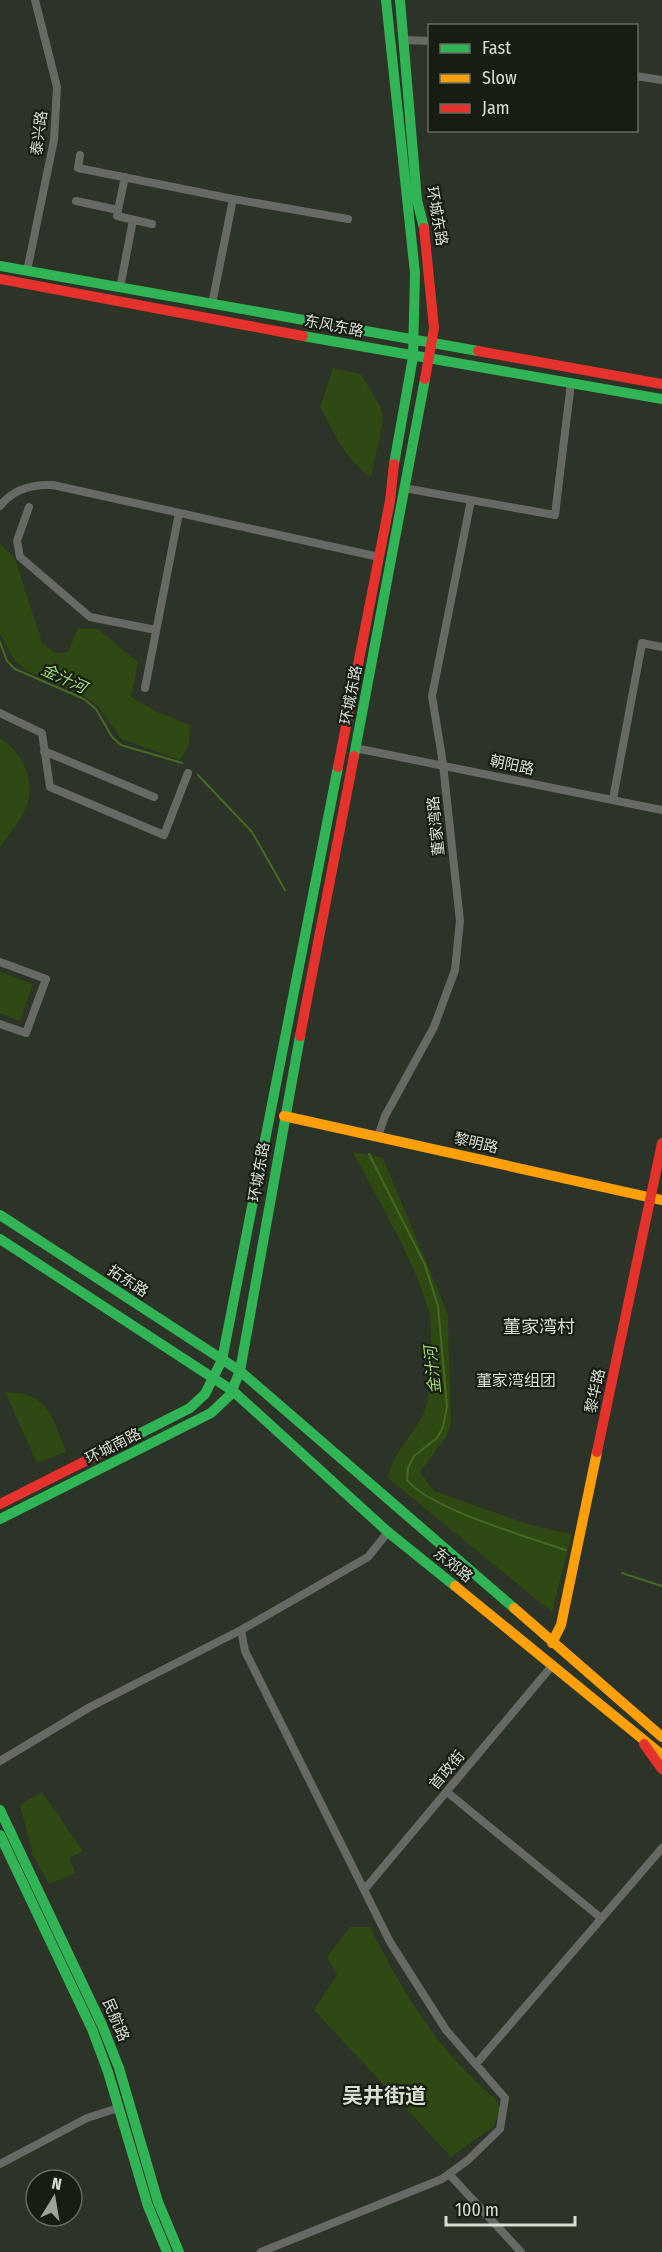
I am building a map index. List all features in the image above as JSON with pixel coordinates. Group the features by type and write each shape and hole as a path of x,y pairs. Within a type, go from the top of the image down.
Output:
{"main road":[{"name":"环城东路","path":"215,1378 222,1360 379,557 413,357 415,273 386,0"},
{"name":"环城东路","path":"233,1390 240,1371 284,1116 432,343 434,307 427,241 417,200 400,0"},
{"name":"东风东路","path":"0,266 662,384"},
{"name":"东风东路","path":"0,279 429,360 662,399"},
{"name":"黎明路","path":"284,1116 657,1198"},
{"name":"黎华路","path":"552,1643 561,1626 657,1198 662,1143"},
{"name":"拓东路","path":"0,1215 240,1371"},
{"path":"0,1239 233,1390"},
{"name":"东郊路","path":"240,1371 662,1737"},
{"name":"环城南路","path":"0,1504 190,1408 200,1401 215,1378"},
{"name":"东郊路","path":"233,1390 388,1532 551,1667 662,1755"},
{"name":"环城南路","path":"0,1519 212,1413 222,1406 233,1390"},
{"path":"636,1714 662,1728"},
{"path":"627,1727 662,1762"},
{"path":"627,1727 643,1743 662,1769"},
{"name":"民航路","path":"0,1810 102,2025 119,2068 155,2192 179,2252"},
{"name":"民航路","path":"0,1835 92,2029 108,2072 148,2206 166,2252"}],"street":[{"name":"泰兴路","path":"27,271 54,140 57,87 35,0"},
{"path":"404,40 428,41"},
{"path":"638,76 662,80"},
{"path":"80,155 78,168 348,219"},
{"path":"125,177 117,216 152,224"},
{"path":"212,304 233,199"},
{"path":"76,201 118,210"},
{"path":"120,288 133,220"},
{"path":"404,488 555,515 571,383"},
{"path":"0,507 12,494 38,484 53,485 379,557"},
{"name":"董家湾路","path":"378,1136 385,1116 434,1026 455,970 460,921 443,764 432,696 471,500"},
{"path":"29,507 17,541 20,557 90,617 156,630"},
{"path":"145,688 179,513"},
{"path":"613,799 642,643 662,647"},
{"path":"0,713 42,734 50,787 164,835 188,773"},
{"name":"朝阳路","path":"355,748 662,810"},
{"path":"44,750 154,797"},
{"path":"0,962 46,979 26,1033 0,1024"},
{"path":"0,1761 90,1707 241,1630 368,1557 388,1532"},
{"path":"241,1630 245,1651 256,1677 390,1942 426,2003 506,2098 500,2129 468,2160 449,2174 428,2187 261,2252"},
{"name":"首政街","path":"364,1890 551,1667"},
{"path":"447,1792 601,1918"},
{"path":"476,2064 662,1848"},
{"path":"0,2164 87,2118 118,2108"},
{"path":"449,2174 521,2252"}],"green space":[{"path":"333,368 361,374 381,408 383,421 371,477 346,453 320,408"},
{"path":"0,544 15,558 42,643 56,653 68,652 78,628 98,629 138,662 131,697 157,712 190,725 189,744 180,760 121,739 98,706 79,693 27,671 15,661 0,634"},
{"path":"0,738 21,759 30,788 26,808 0,848"},
{"path":"0,972 33,984 20,1021 0,1013"},
{"path":"353,1152 383,1158 448,1314 451,1423 447,1436 420,1472 434,1491 531,1525 572,1534 552,1612 388,1478 395,1458 419,1423 427,1403 431,1357 430,1320 422,1291 405,1250"},
{"path":"5,1392 31,1396 40,1402 52,1418 66,1452 37,1463"},
{"path":"42,1792 83,1851 69,1858 76,1873 49,1884 33,1855 20,1805"},
{"path":"350,1927 370,1927 396,1977 423,2019 473,2079 495,2099 500,2108 494,2126 451,2157 314,2010 337,1975 327,1957"}],"waterway":[{"name":"金汁河","path":"0,642 7,661 15,669 84,699 96,709 112,737 121,745 182,763"},
{"name":"金汁河","path":"198,775 252,832 285,890"},
{"name":"金汁河","path":"369,1154 425,1265 438,1306 447,1406 443,1427 437,1438 414,1456 408,1468 407,1480 419,1491 457,1511 566,1550"},
{"name":"金汁河","path":"622,1573 662,1586"}],"traffic: fast":[{"path":"386,0 415,273 413,357 394,464"},
{"path":"400,0 417,200 424,228"},
{"path":"0,266 478,351"},
{"path":"303,336 662,399"},
{"path":"354,756 425,379"},
{"path":"129,1439 190,1408 205,1394 222,1360 338,767"},
{"path":"0,1519 211,1413 230,1395 240,1371 300,1036"},
{"path":"0,1215 240,1371 514,1608"},
{"path":"0,1239 233,1391 388,1532 455,1586"},
{"path":"0,1810 102,2025 119,2068 158,2202 179,2252"},
{"path":"0,1835 92,2029 108,2072 148,2206 167,2252"}],"traffic: slow":[{"path":"284,1116 662,1200"},
{"path":"552,1643 561,1625 597,1452"},
{"path":"455,1586 662,1755"},
{"path":"514,1608 662,1737"}],"traffic: jam":[{"path":"424,228 434,328 425,379"},
{"path":"0,279 303,336"},
{"path":"478,351 662,384"},
{"path":"338,767 390,501 394,464"},
{"path":"300,1036 354,756"},
{"path":"597,1452 662,1143"},
{"path":"0,1504 129,1439"},
{"path":"644,1744 662,1769"}],"district":[{"name":"董家湾村","path":"539,1327"},
{"name":"董家湾组团","path":"516,1380"},
{"name":"吴井街道","path":"384,2096"}]}
